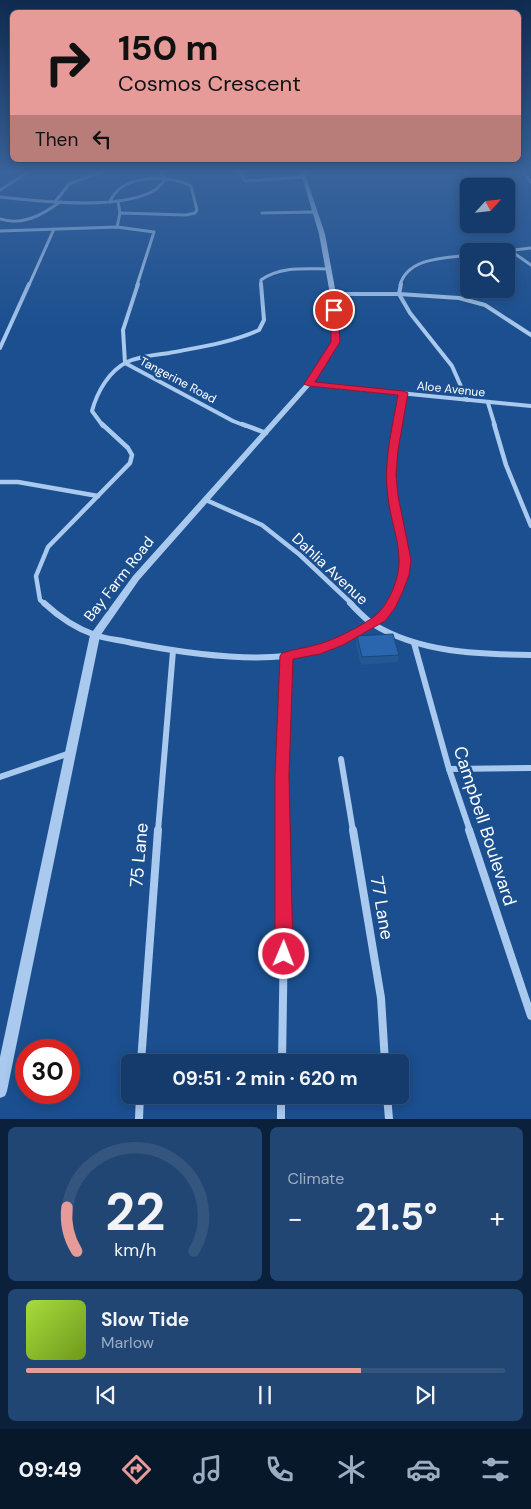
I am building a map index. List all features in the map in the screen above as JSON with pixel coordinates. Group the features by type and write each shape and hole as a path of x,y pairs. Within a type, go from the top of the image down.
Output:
{"street":[{"name":"Bay Farm Road","path":"0,1091 95,635 136,578 309,384 336,342 333,294 320,225"},
{"path":"0,231 117,227"},
{"name":"Tangerine Road","path":"117,227 154,232 123,330 125,363 233,420 266,433"},
{"path":"0,348 54,229"},
{"path":"515,250 531,248"},
{"path":"515,255 531,266"},
{"path":"460,257 438,259 415,265 403,277 399,294 406,310 417,325 450,363 467,400"},
{"path":"329,270 284,270 266,276 262,280 264,320 259,330 246,337 140,358 125,363 104,384 94,402 92,411 99,422 128,448 132,455 130,464 48,547 36,576 40,600 60,618 95,635 172,651 233,656 286,656 320,649 372,624 381,618 391,605 404,575 405,560 391,475 393,450 403,393"},
{"path":"333,294 399,294 459,298 485,306 531,335"},
{"name":"Aloe Avenue","path":"309,384 531,406"},
{"path":"488,403 506,465 531,526"},
{"path":"0,482 18,482 98,496"},
{"name":"Dahlia Avenue","path":"206,500 262,525 300,555 372,624 414,643 484,654 531,655"},
{"name":"Campbell Boulevard","path":"414,643 449,769 528,1000 531,1016"},
{"name":"75 Lane","path":"141,1054 172,651"},
{"path":"282,1054 284,936 282,776 286,656"},
{"path":"0,778 70,753"},
{"name":"77 Lane","path":"341,759 381,998 384,1054"},
{"path":"449,769 531,768"},
{"path":"139,1119 140,1104"},
{"path":"281,1104 281,1119"},
{"path":"388,1104 389,1119"}],"building":[{"path":"393,634 399,655 362,657 357,636"}],"route":[{"path":"284,954 282,776 286,656 320,649 338,642 381,618 391,605 404,575 405,560 391,475 393,450 403,393 309,384 336,342 334,310"}]}
